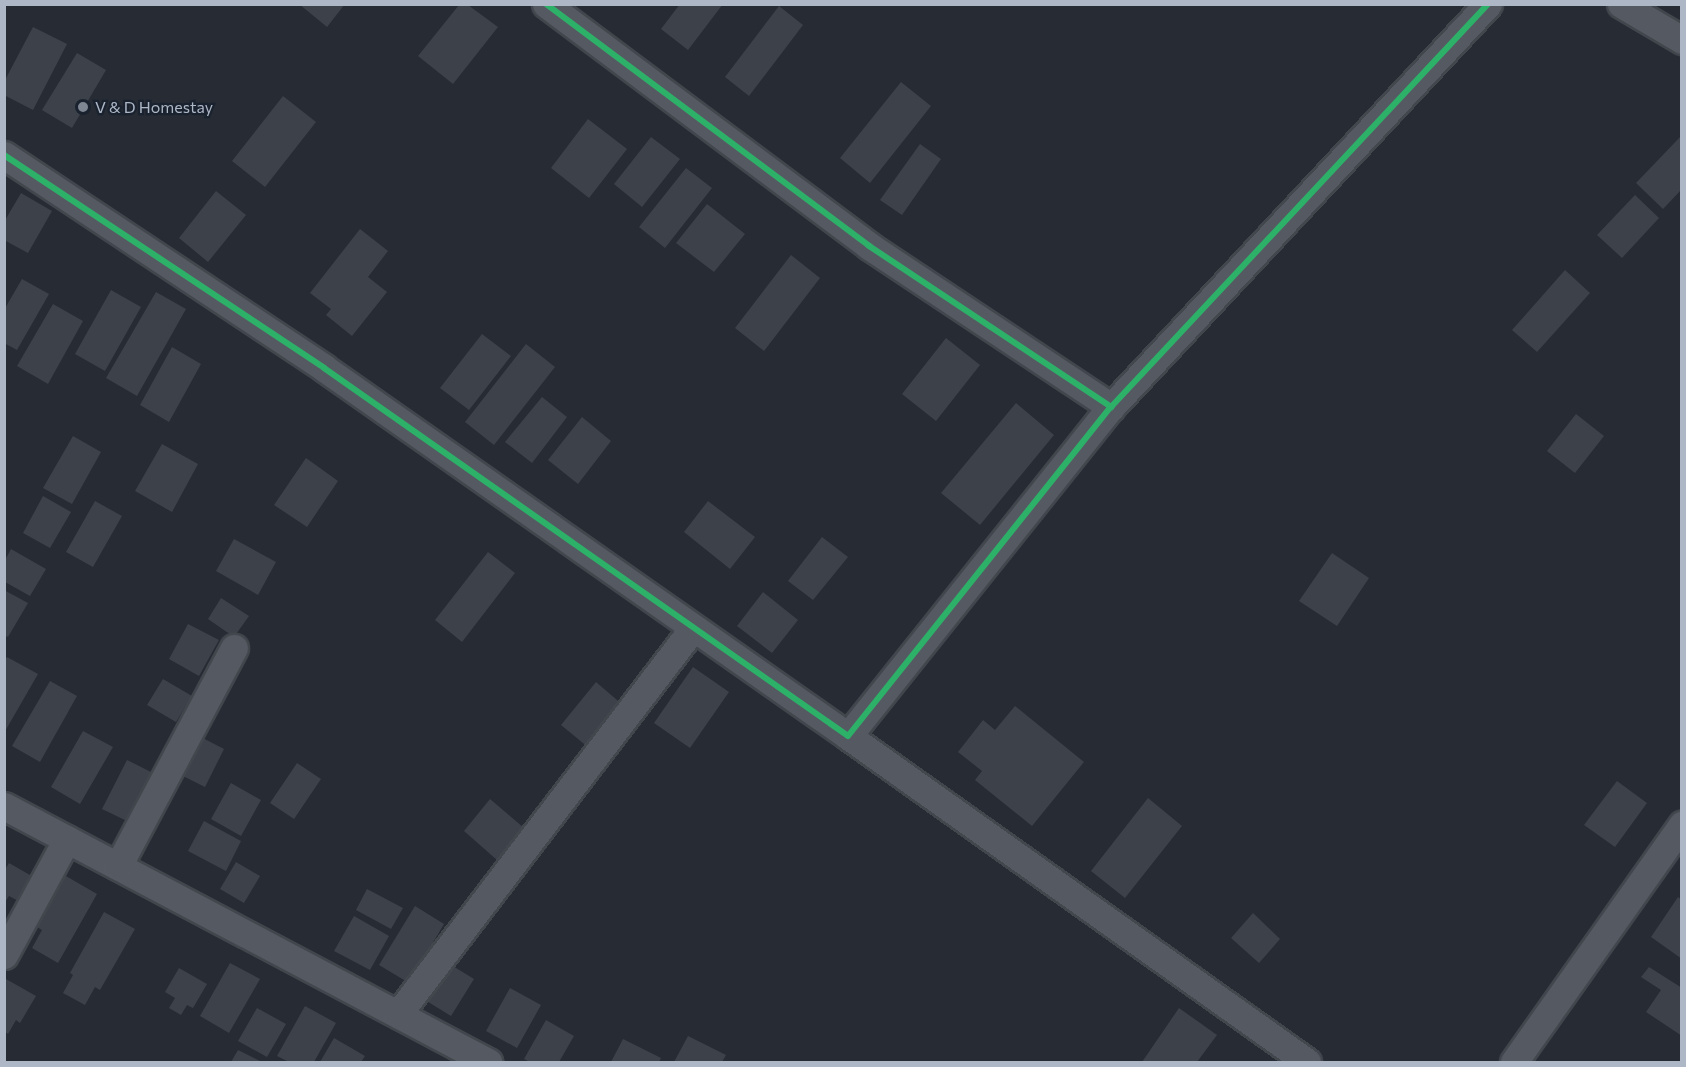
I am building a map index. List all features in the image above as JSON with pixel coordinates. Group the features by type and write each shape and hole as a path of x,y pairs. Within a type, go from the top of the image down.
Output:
{"street":[{"path":"546,4 869,246 1111,407"},
{"path":"848,736 1111,407 1488,4"},
{"path":"1621,4 1682,40"},
{"path":"4,155 353,388 1307,1062"},
{"path":"398,1014 693,628"},
{"path":"118,866 234,648"},
{"path":"4,806 488,1062"},
{"path":"1514,1062 1682,825"},
{"path":"4,955 67,839"}],"building":[{"path":"299,4 345,4 327,27"},
{"path":"680,4 723,4 688,50 661,29"},
{"path":"459,5 468,5 498,27 453,84 418,56"},
{"path":"779,6 803,25 749,96 725,77"},
{"path":"33,27 67,44 33,110 4,95 4,82"},
{"path":"77,53 106,70 72,128 42,110"},
{"path":"901,82 931,106 870,183 840,158"},
{"path":"283,96 316,122 265,187 232,161"},
{"path":"588,119 627,149 589,198 551,168"},
{"path":"1682,135 1682,189 1663,209 1636,183"},
{"path":"651,137 680,159 642,207 614,184"},
{"path":"920,144 941,159 902,215 880,200"},
{"path":"686,168 712,188 665,248 639,227"},
{"path":"216,191 246,215 208,262 179,238"},
{"path":"21,193 52,211 28,253 4,240 4,222"},
{"path":"1635,195 1659,218 1622,258 1597,235"},
{"path":"707,204 745,234 714,272 676,243"},
{"path":"360,229 388,251 368,277 387,292 352,336 326,315 331,309 310,293"},
{"path":"791,255 820,278 764,351 735,328"},
{"path":"1565,270 1590,293 1537,352 1512,330"},
{"path":"22,279 49,294 17,350 4,343 4,310"},
{"path":"111,290 141,307 105,371 75,354"},
{"path":"156,292 186,309 137,396 106,378"},
{"path":"53,304 83,321 48,384 17,366"},
{"path":"482,334 511,356 469,410 440,388"},
{"path":"946,338 980,365 936,421 902,394"},
{"path":"526,344 555,367 494,445 465,422"},
{"path":"172,347 201,364 169,422 140,405"},
{"path":"542,397 567,417 532,463 505,442"},
{"path":"1016,403 1054,435 980,525 941,493"},
{"path":"1576,414 1604,436 1575,473 1547,451"},
{"path":"582,417 611,441 578,484 548,460"},
{"path":"73,436 101,452 72,504 43,488"},
{"path":"162,444 198,464 172,512 135,491"},
{"path":"306,458 338,481 307,527 274,505"},
{"path":"43,496 71,512 50,548 23,533"},
{"path":"95,501 122,516 93,567 66,552"},
{"path":"708,501 755,537 730,569 684,532"},
{"path":"822,537 848,557 813,600 788,581"},
{"path":"234,539 276,562 258,595 216,571"},
{"path":"11,549 46,569 30,596 5,582 5,560"},
{"path":"488,552 515,573 462,642 435,620"},
{"path":"1332,553 1369,578 1337,626 1299,601"},
{"path":"4,590 28,603 8,637 4,635"},
{"path":"763,592 798,620 772,653 737,626"},
{"path":"221,598 249,616 234,637 208,619"},
{"path":"188,624 219,640 199,676 169,659"},
{"path":"7,657 38,674 4,733 4,661"},
{"path":"693,667 729,692 690,748 654,723"},
{"path":"163,679 192,696 176,722 147,705"},
{"path":"50,681 77,696 40,762 12,746"},
{"path":"596,682 624,706 589,748 561,725"},
{"path":"1015,706 1084,762 1032,826 975,780 982,771 958,752 983,720 995,730"},
{"path":"83,731 113,747 80,804 51,787"},
{"path":"195,734 224,749 205,787 175,772"},
{"path":"127,760 155,774 131,823 102,809"},
{"path":"297,763 321,779 294,819 270,803"},
{"path":"1617,781 1647,803 1615,847 1584,825"},
{"path":"231,783 261,800 241,836 211,819"},
{"path":"1148,798 1182,826 1125,898 1091,871"},
{"path":"490,799 524,828 497,860 464,831"},
{"path":"204,821 241,841 226,871 188,851"},
{"path":"236,862 260,876 244,903 220,889"},
{"path":"9,863 37,879 24,904 9,896 4,904 4,871"},
{"path":"59,872 97,894 58,963 32,948 42,930 30,923"},
{"path":"367,889 403,908 391,929 356,910"},
{"path":"1678,897 1682,900 1682,959 1651,937"},
{"path":"415,906 444,924 409,983 379,965"},
{"path":"104,912 135,929 100,990 95,987 85,1005 63,993 73,975 70,973"},
{"path":"1253,913 1280,939 1259,963 1231,938"},
{"path":"354,916 389,936 370,970 334,951"},
{"path":"230,963 260,979 229,1033 200,1016"},
{"path":"448,963 474,979 451,1016 425,1000"},
{"path":"1649,967 1682,988 1682,1036 1646,1012 1661,990 1641,977"},
{"path":"179,968 207,984 193,1008 187,1005 181,1015 169,1008 175,998 165,992"},
{"path":"6,979 36,996 20,1023 16,1020 8,1034 4,1031"},
{"path":"510,988 541,1005 517,1048 486,1031"},
{"path":"305,1006 336,1023 314,1062 289,1062 277,1056"},
{"path":"257,1008 286,1024 267,1057 238,1041"},
{"path":"1179,1008 1217,1035 1197,1062 1142,1062"},
{"path":"546,1020 574,1036 559,1062 530,1062 524,1059"},
{"path":"688,1036 726,1055 722,1062 674,1062"},
{"path":"334,1038 365,1056 361,1062 320,1062"},
{"path":"623,1039 661,1058 659,1062 611,1062"},
{"path":"238,1050 262,1062 231,1062"}],"cycle path":[{"path":"546,4 869,246 1111,407"},
{"path":"4,155 324,368 848,736 1111,407 1488,4"}],"place":[{"name":"V & D Homestay","path":"83,107"}]}
